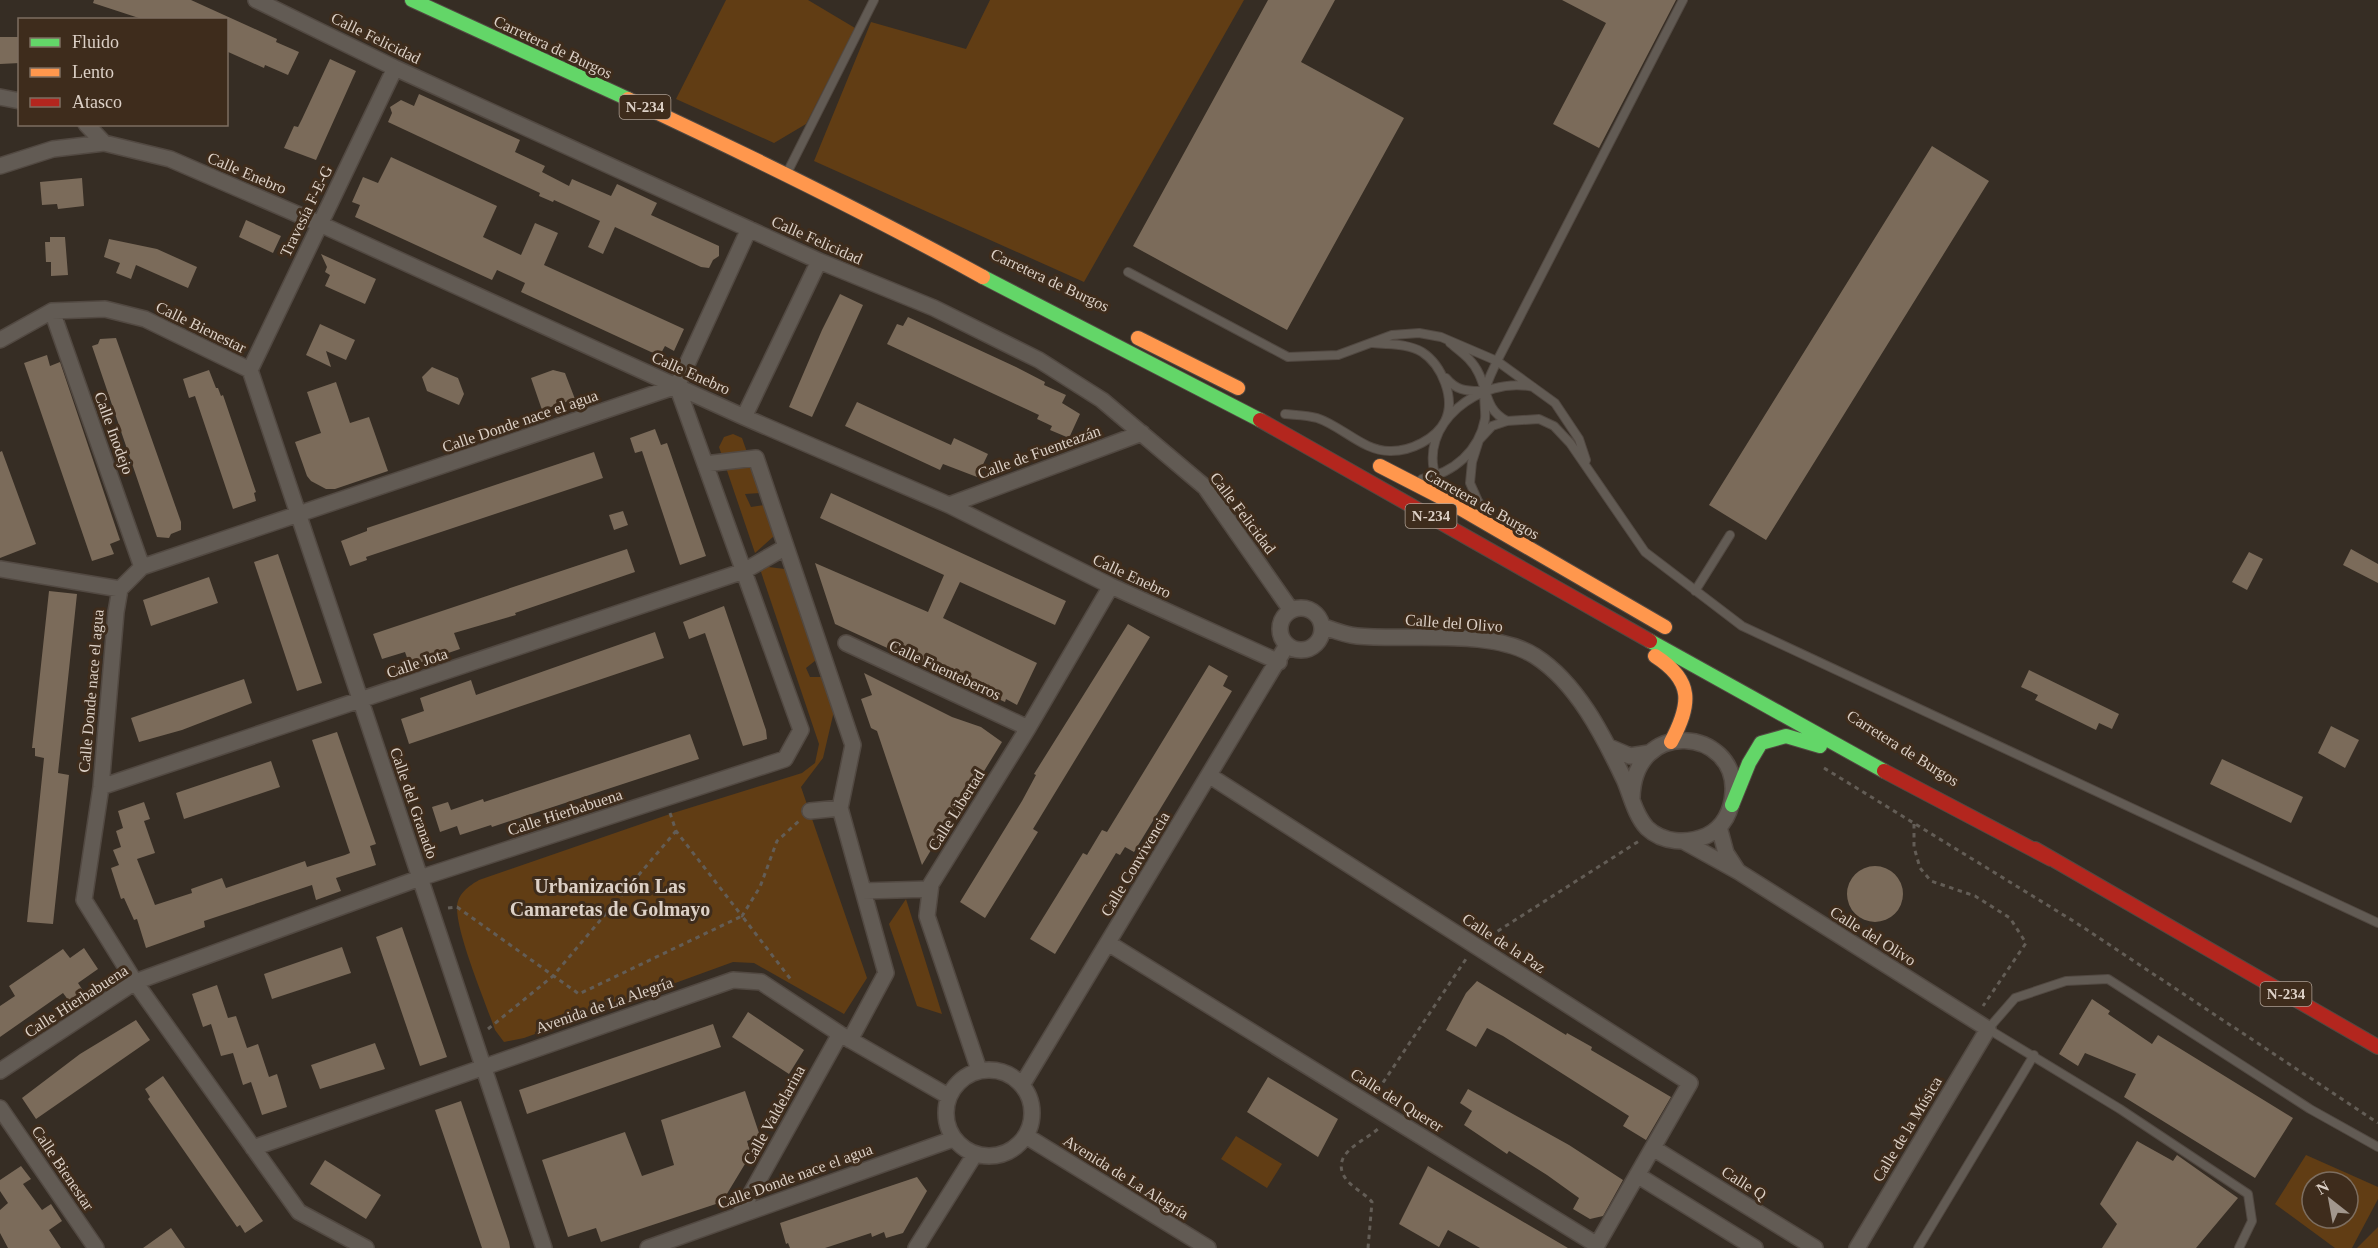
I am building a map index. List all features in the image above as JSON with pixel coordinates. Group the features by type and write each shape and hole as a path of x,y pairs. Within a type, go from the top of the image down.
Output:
{"highway":[{"name":"Carretera de Burgos","path":"412,0 787,173 876,218 1089,316"},
{"name":"Carretera de Burgos","path":"876,218 1022,299 1188,383 1284,420 1446,500 1675,633"},
{"name":"Carretera de Burgos","path":"1121,331 1185,360 1255,398"},
{"name":"Carretera de Burgos","path":"1284,420 1539,579 1909,785 2051,859"},
{"path":"1284,420 1402,514 1668,663 1685,684 1688,705 1671,742"},
{"path":"1732,805 1749,763 1761,743 1786,736 1804,739 1909,785"},
{"name":"Carretera de Burgos","path":"1881,753 2051,859 2378,1047"}],"street":[{"name":"Calle Felicidad","path":"256,0 395,68 819,261 934,308 1039,360 1102,400 1205,487 1291,610"},
{"name":"Travesía F-E-G","path":"250,370 395,68"},
{"path":"0,97 18,101"},
{"path":"88,126 104,143"},
{"name":"Calle Enebro","path":"104,143 170,159 320,224 744,417 949,505 1111,586 1279,662"},
{"path":"0,166 53,149 104,143"},
{"path":"677,386 749,229"},
{"path":"744,417 819,261"},
{"name":"Calle Bienestar","path":"0,340 52,311 105,309 145,319 250,370"},
{"name":"Calle Inodejo","path":"52,311 142,567"},
{"name":"Calle del Granado","path":"250,370 544,1248"},
{"name":"Calle Hierbabuena","path":"0,1071 135,982 420,878 784,759 801,730 677,386"},
{"name":"Calle Donde nace el agua","path":"366,1248 299,1212 135,982 84,900 100,787 120,589 142,567 299,516 677,386"},
{"name":"Calle de Fuenteazán","path":"949,505 1142,433"},
{"path":"705,464 756,458 853,745 840,808 810,811"},
{"name":"Calle Jota","path":"100,787 744,571 786,547"},
{"path":"0,569 120,589"},
{"name":"Calle Libertad","path":"979,1070 927,916 931,884 1028,729 1111,586"},
{"path":"1297,608 1311,610 1316,614 1322,626 1321,635 1311,647 1303,650 1287,645 1280,634 1285,614 1297,608"},
{"name":"Calle del Olivo","path":"1322,626 1354,636 1444,638 1506,644 1534,655 1564,679 1609,747 1632,798"},
{"name":"Calle Fuenteberros","path":"846,643 1028,729"},
{"name":"Calle Convivencia","path":"1022,1084 1279,662 1287,645"},
{"path":"1609,747 1630,756 1649,753 1671,742 1695,741 1710,748 1722,759 1731,773 1734,789 1732,805 1719,827 1709,835 1683,841 1660,837 1647,827 1637,814 1632,798 1633,781 1638,766 1649,753"},
{"name":"Calle de la Paz","path":"1210,776 1690,1083 1637,1175"},
{"name":"Calle Valdelarina","path":"740,1215 845,1037 886,973 840,808"},
{"name":"Calle del Olivo","path":"1719,827 1726,853 1738,872"},
{"name":"Calle del Olivo","path":"1683,841 1738,872 1988,1029"},
{"path":"863,891 930,889"},
{"name":"Calle del Querer","path":"1108,943 1597,1245 1637,1175"},
{"name":"Avenida de La Alegría","path":"254,1148 732,980 761,982 845,1037 948,1096"},
{"name":"Calle de la Música","path":"1857,1248 1988,1029"},
{"path":"979,1070 1003,1071 1022,1084 1032,1110 1031,1123 1026,1136 1016,1147 1004,1154 989,1156 975,1154 963,1148 953,1139 947,1126 945,1110 948,1096 961,1080 979,1070"},
{"name":"Calle Bienestar","path":"0,1107 96,1248"},
{"name":"Avenida de La Alegría","path":"1026,1136 1208,1248"},
{"name":"Calle Donde nace el agua","path":"648,1248 953,1139"},
{"name":"Calle Q","path":"1653,1148 1815,1248"},
{"path":"916,1248 975,1154"},
{"path":"1637,1175 1755,1248"}],"lane":[{"path":"787,173 874,0"},
{"path":"1582,580 1547,549 1490,517 1478,501 1470,483 1472,462 1485,417 1485,391 1497,360 1683,0"},
{"path":"1128,272 1288,357 1338,355 1392,336 1419,333 1441,337 1497,360 1538,388 1555,403 1579,439 1588,467"},
{"path":"1441,337 1468,358 1479,373 1490,408 1507,421"},
{"path":"1368,343 1405,346 1422,352 1452,386 1464,391 1485,391"},
{"path":"1436,367 1446,385 1449,404 1445,422 1436,442 1433,466 1453,515"},
{"path":"1284,420 1317,418 1367,445 1389,451 1409,449 1428,439 1462,402 1485,391 1522,384 1538,388"},
{"path":"1375,472 1385,477 1409,482 1436,477 1458,465 1492,426 1507,421 1539,419 1554,426 1588,467 1645,552 1742,626 2378,923"},
{"path":"1465,525 1509,550 1539,579"},
{"path":"1695,591 1730,535"},
{"path":"2239,1248 2252,1221 2248,1194 2034,1055 1988,1029 2015,998 2066,981 2108,979 2310,1109 2378,1147"},
{"path":"1918,1248 2034,1055"}],"path":[{"path":"1817,765 2075,922 2378,1123"},
{"path":"664,798 676,831 797,987 788,1000"},
{"path":"431,910 457,907 579,994 742,916 760,887 777,841 810,811"},
{"path":"1914,824 1914,847 1920,868 1930,881 1975,896 2010,918 2026,943 1974,1020"},
{"path":"475,1041 553,976 676,831"},
{"path":"1368,1248 1372,1202 1344,1176 1342,1162 1347,1152 1370,1137 1390,1117"}],"shaded area":[{"path":"726,0 808,0 855,28 806,124 774,143 676,99"},
{"path":"990,0 1244,0 1084,282 814,161 871,22 966,49"},
{"path":"733,434 742,438 748,455 759,466 760,493 745,494 751,507 764,505 774,536 755,553 719,447 724,437"},
{"path":"759,566 785,569 816,660 806,668 810,677 821,677 834,711 823,758 801,787 867,978 844,1014 754,963 733,962 524,1038 504,1042 495,1030 472,968 458,920 459,899 468,888 479,880 670,814 802,773 815,763 819,744"},
{"path":"906,899 942,1014 917,1006 889,924"},
{"path":"1236,1136 1282,1164 1267,1188 1221,1159"},
{"path":"2306,1155 2340,1170 2300,1170 2300,1222 2275,1204"},
{"path":"2360,1179 2378,1187 2378,1199 2352,1248 2335,1248 2310,1230 2360,1230"},
{"path":"2378,1227 2378,1248 2357,1248"}],"building":[{"path":"94,0 191,0 277,39 276,42 299,52 288,75 265,65 264,68 228,52 228,18 139,18 93,3"},
{"path":"1268,0 1335,0 1301,62 1404,118 1287,330 1133,246"},
{"path":"1562,0 1676,0 1599,148 1553,124 1606,23"},
{"path":"0,37 18,37 18,63 0,64"},
{"path":"330,59 356,71 316,160 284,148 294,126 298,127"},
{"path":"419,94 520,140 515,152 545,166 542,172 569,186 572,179 611,196 617,184 657,203 651,215 719,246 719,256 713,260 709,268 701,267 615,227 603,254 588,247 600,221 554,200 553,202 539,196 540,193 388,122 392,113 390,107 401,100 414,106"},
{"path":"1932,146 1989,181 1766,540 1709,505"},
{"path":"391,157 497,206 483,237 521,255 535,223 558,233 544,265 684,329 674,351 665,346 660,355 651,352 521,292 525,283 497,270 492,280 355,217 360,205 352,202 363,177 378,183"},
{"path":"82,178 84,206 58,209 57,204 42,205 40,182"},
{"path":"246,220 281,236 273,253 239,237"},
{"path":"50,237 65,237 68,275 51,276 51,262 46,262 45,242 50,242"},
{"path":"109,239 157,249 197,267 188,288 136,265 131,279 116,273 120,263 104,257"},
{"path":"321,254 376,279 365,304 325,286 330,275 325,272 327,267"},
{"path":"840,294 863,305 812,417 789,407"},
{"path":"908,317 1016,367 1045,382 1044,385 1066,395 1062,403 1080,414 1069,438 1050,430 1052,426 1037,419 1039,415 887,344 897,324 903,326"},
{"path":"320,324 355,340 346,360 326,351 331,367 306,355"},
{"path":"116,338 181,522 181,530 171,534 169,538 157,537 92,346 98,344 100,339"},
{"path":"47,355 50,366 60,362 120,540 110,544 114,554 92,561 24,363"},
{"path":"432,367 458,378 464,394 459,405 427,391 422,377"},
{"path":"209,370 216,388 221,396 223,395 256,492 254,493 256,501 233,509 195,396 189,398 183,379"},
{"path":"553,370 565,373 575,399 542,410 531,378"},
{"path":"336,382 350,423 369,417 388,471 335,489 326,489 311,481 307,476 295,442 321,433 307,392"},
{"path":"857,402 951,445 954,438 988,454 977,477 943,464 940,470 845,426"},
{"path":"655,429 661,445 667,443 706,556 680,565 642,451 635,453 630,438"},
{"path":"2,451 36,544 0,558 0,452"},
{"path":"594,452 603,478 366,557 367,560 350,566 341,541 367,531 367,528"},
{"path":"831,493 1066,601 1055,625 960,582 943,618 1037,663 1017,705 1006,699 1005,702 835,624 815,563 928,612 944,575 820,518"},
{"path":"623,511 628,525 614,530 609,515"},
{"path":"627,549 635,572 515,613 516,615 454,633 460,649 410,666 405,652 382,659 373,634"},
{"path":"2351,549 2378,564 2378,583 2343,565"},
{"path":"2249,552 2263,559 2247,590 2232,582"},
{"path":"278,554 322,683 297,691 254,562"},
{"path":"209,577 218,603 151,626 143,600"},
{"path":"49,591 77,594 58,773 69,775 53,924 27,922 44,758 35,756 35,748 32,748"},
{"path":"724,606 766,730 767,739 743,746 705,633 689,639 683,622"},
{"path":"1128,624 1150,637 1033,829 1038,832 985,918 960,902 1022,801 1036,775 1034,774"},
{"path":"655,632 664,658 409,744 401,719 424,711 420,698 471,680 476,695"},
{"path":"1209,665 1228,676 1223,686 1232,691 1134,852 1125,847 1120,855 1116,853 1055,954 1030,939 1083,853 1087,855 1102,830 1107,832"},
{"path":"2029,670 2119,714 2112,729 2099,723 2096,730 2035,700 2038,695 2021,687"},
{"path":"864,673 952,717 981,727 1002,742 978,781 974,779 922,865 877,731 871,728 861,699 872,695"},
{"path":"244,679 252,703 182,730 139,742 131,718"},
{"path":"2331,726 2359,740 2345,768 2318,753"},
{"path":"337,732 376,844 370,846 376,865 336,878 341,891 316,900 312,885 204,921 205,927 146,948 137,919 134,920 124,898 121,899 111,868 119,865 113,850 121,847 116,831 123,828 118,811 144,802 150,819 144,821 155,853 137,859 155,905 192,893 191,889 222,878 226,888 305,861 307,867 345,855 350,853 312,740"},
{"path":"690,734 699,759 492,827 491,825 460,835 457,826 440,832 432,807 448,802 451,810 483,799 484,802"},
{"path":"2222,759 2303,797 2291,823 2210,784"},
{"path":"271,761 280,787 184,819 176,793"},
{"path":"1869,866 1881,866 1891,870 1899,878 1903,894 1899,910 1891,918 1881,922 1869,922 1859,918 1851,910 1847,900 1847,888 1851,878 1859,870"},
{"path":"402,927 447,1057 420,1066 376,937"},
{"path":"342,947 351,973 272,999 264,974"},
{"path":"84,948 98,969 78,983 86,995 72,1005 63,993 0,1037 0,1006 15,996 9,986 63,949 70,958"},
{"path":"1477,981 1566,1035 1567,1033 1592,1047 1591,1050 1671,1097 1646,1140 1623,1126 1629,1116 1503,1036 1487,1028 1476,1047 1446,1030 1466,993"},
{"path":"217,985 228,1018 236,1016 247,1048 258,1044 269,1077 277,1074 287,1107 262,1115 251,1082 243,1085 233,1053 221,1056 211,1024 203,1027 192,994"},
{"path":"2092,999 2110,1011 2108,1014 2152,1044 2158,1035 2293,1118 2255,1178 2124,1097 2136,1074 2085,1053 2078,1066 2059,1054"},
{"path":"748,1012 804,1050 789,1074 732,1037"},
{"path":"136,1020 150,1040 36,1119 22,1098 80,1054"},
{"path":"713,1024 721,1047 527,1114 519,1090"},
{"path":"375,1043 385,1069 320,1089 311,1065"},
{"path":"163,1076 263,1221 245,1233 240,1225 237,1227 148,1099 150,1097 145,1089"},
{"path":"1268,1077 1338,1119 1318,1157 1247,1112"},
{"path":"1468,1089 1569,1145 1623,1180 1603,1216 1590,1219 1573,1209 1579,1198 1547,1175 1509,1151 1507,1154 1464,1125 1472,1111 1460,1103"},
{"path":"745,1091 760,1136 747,1141 751,1154 722,1202 601,1242 596,1228 568,1237 542,1160 625,1132 642,1176 674,1165 661,1120"},
{"path":"461,1101 510,1248 482,1248 435,1110"},
{"path":"2137,1141 2173,1161 2177,1155 2238,1198 2196,1248 2102,1248 2117,1224 2100,1204"},
{"path":"325,1160 381,1195 366,1219 310,1184"},
{"path":"21,1166 31,1179 23,1184 42,1210 51,1204 62,1221 49,1230 61,1248 8,1248 0,1233 0,1210 8,1203 0,1191 0,1180"},
{"path":"1428,1166 1568,1248 1480,1248 1448,1230 1439,1247 1399,1224"},
{"path":"917,1177 927,1191 903,1233 886,1238 884,1232 872,1237 871,1233 825,1248 790,1248 788,1243 786,1244 780,1223"},
{"path":"171,1228 185,1248 143,1248"}],"traffic: fast":[{"path":"412,0 628,99"},
{"path":"983,277 1260,420"},
{"path":"1650,641 1884,771"},
{"path":"1732,805 1749,763 1761,743 1786,736 1820,746"}],"traffic: slow":[{"path":"628,99 807,185 983,277"},
{"path":"1138,338 1238,388"},
{"path":"1380,466 1446,500 1665,627"},
{"path":"1655,656 1677,675 1685,694 1682,716 1671,742"}],"traffic: jam":[{"path":"1260,420 1650,641"},
{"path":"1884,771 2051,859"},
{"path":"2035,849 2378,1047"}],"district":[{"name":"Urbanización Las Camaretas de Golmayo","path":"610,898"}]}
